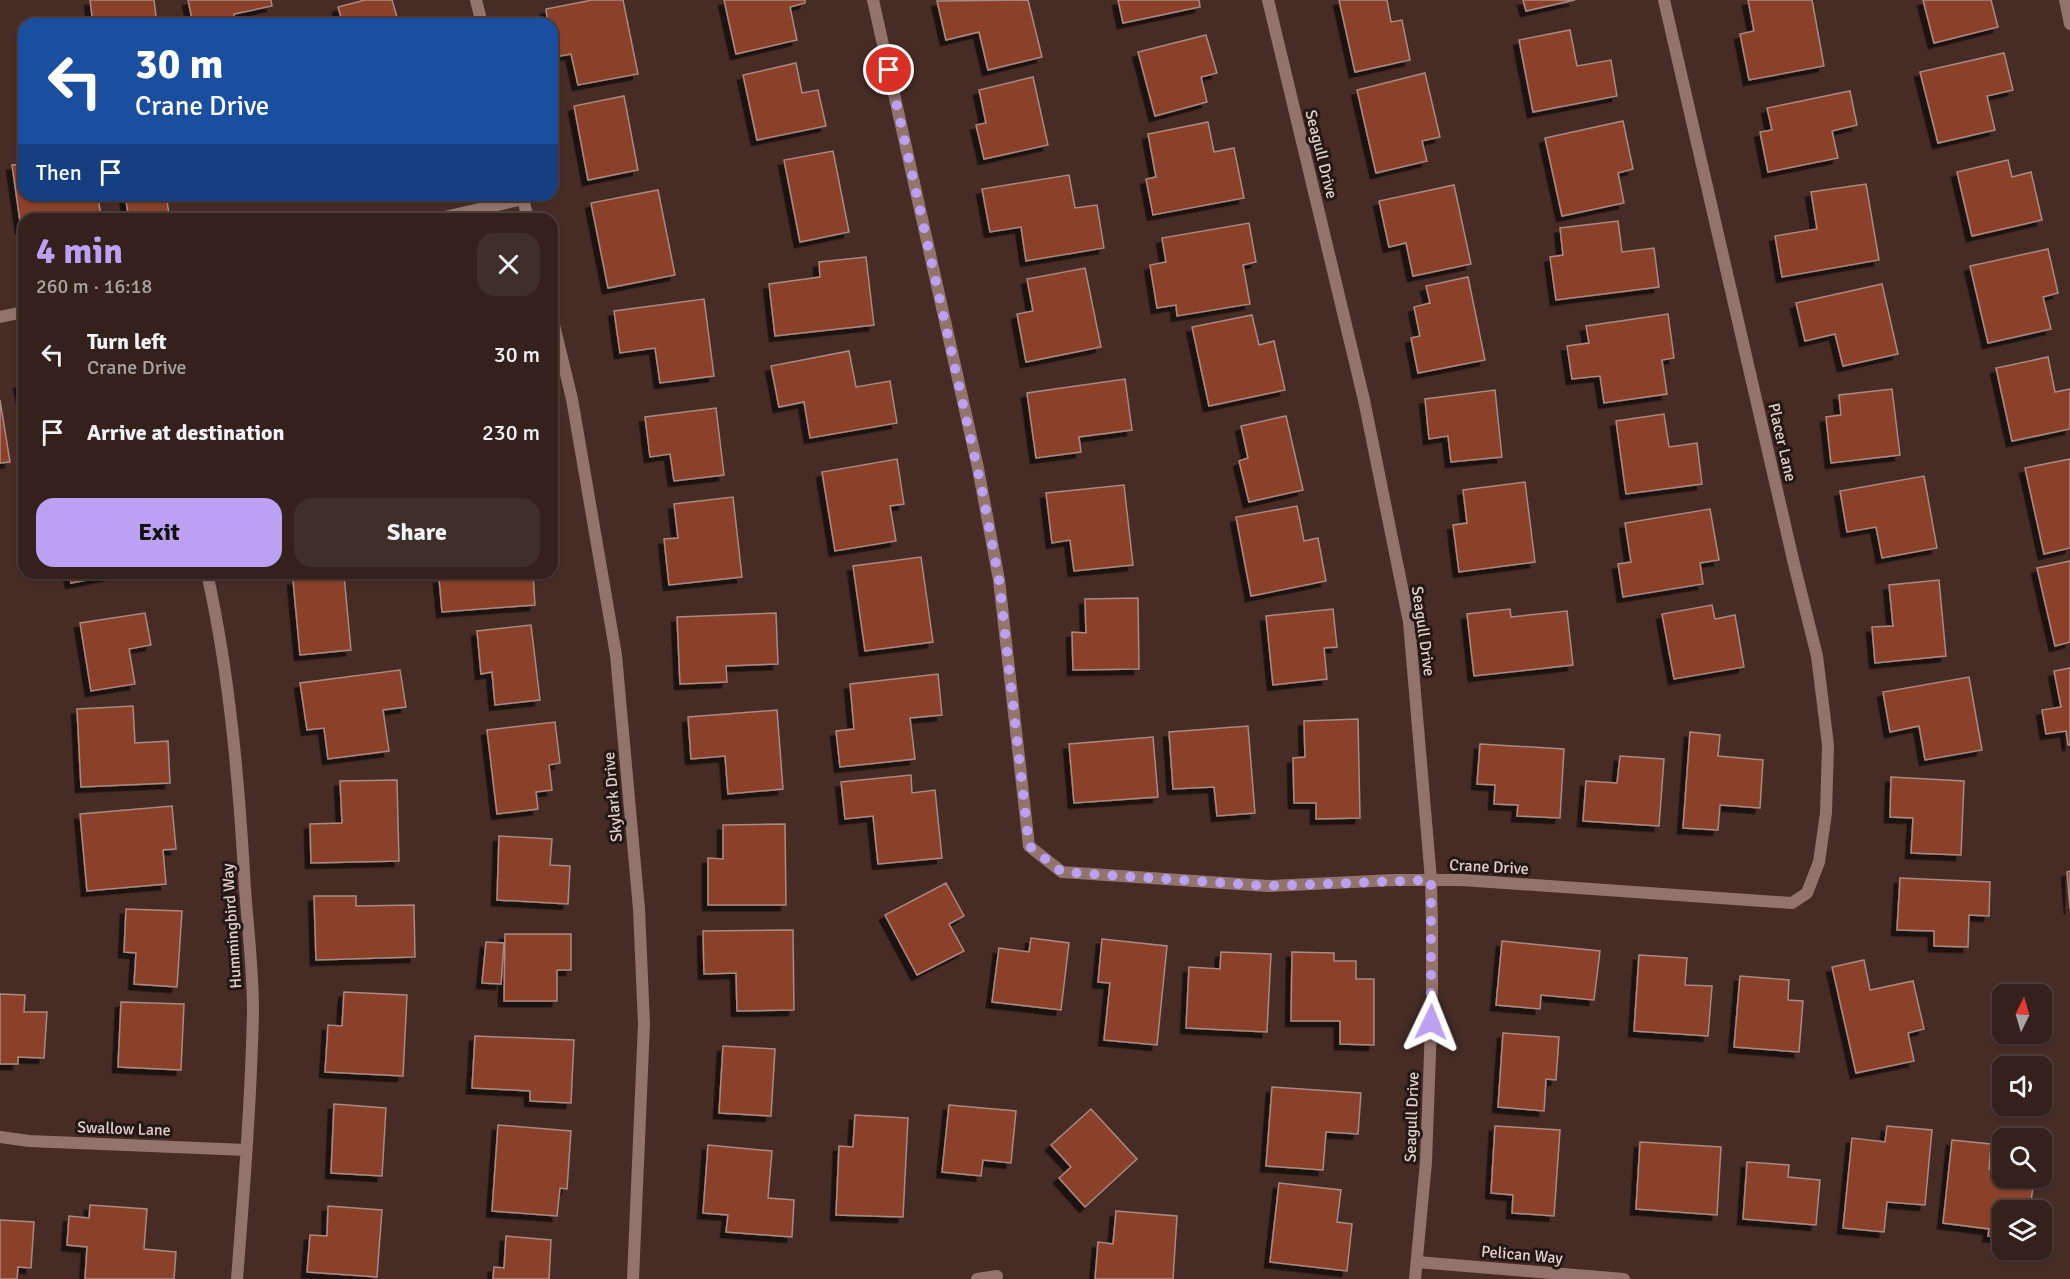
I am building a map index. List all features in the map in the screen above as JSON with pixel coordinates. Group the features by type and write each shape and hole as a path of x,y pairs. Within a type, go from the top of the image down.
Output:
{"street":[{"path":"476,0 480,18"},
{"name":"Crane Drive","path":"873,0 981,479 999,580 1029,846 1062,872 1268,886 1431,880 1555,886 1792,903 1806,893"},
{"name":"Seagull Drive","path":"1268,0 1364,400 1409,622 1431,880 1432,999 1426,1162 1415,1279"},
{"name":"Placer Lane","path":"1664,0 1817,656 1828,745 1826,813 1819,862 1806,893"},
{"path":"2065,0 2070,24"},
{"path":"460,213 507,201"},
{"path":"0,317 18,313"},
{"name":"Skylark Drive","path":"558,342 572,399 616,655 639,909 644,1024 633,1279"},
{"name":"Hummingbird Way","path":"208,579 228,705 241,816 253,1009 237,1279"},
{"name":"Swallow Lane","path":"0,1137 29,1141 246,1150"},
{"name":"Pelican Way","path":"1417,1262 1624,1279"},
{"path":"977,1279 997,1276"}],"building":[{"path":"90,0 154,0 156,18 92,18"},
{"path":"188,0 271,0 272,6 234,14 234,18 192,18"},
{"path":"365,0 392,0 397,18 341,18 338,7"},
{"path":"592,0 623,0 638,74 578,85 571,54 558,56 558,18 547,18 546,9"},
{"path":"724,0 805,0 805,3 790,7 797,40 736,54"},
{"path":"1028,0 1042,57 988,70 979,32 946,40 937,1"},
{"path":"1118,0 1199,0 1200,7 1123,23"},
{"path":"1339,0 1387,0 1391,22 1402,20 1410,60 1355,72"},
{"path":"1523,0 1575,0 1526,11"},
{"path":"1748,0 1812,0 1824,66 1749,80 1740,34 1754,31"},
{"path":"1923,0 1991,0 1998,27 1934,43"},
{"path":"1570,30 1577,66 1611,60 1617,96 1533,112 1519,40"},
{"path":"1206,35 1217,73 1201,77 1207,102 1155,116 1138,52"},
{"path":"2004,53 2013,90 1987,96 1995,130 1938,143 1920,72"},
{"path":"796,63 802,93 818,90 826,126 757,140 743,75"},
{"path":"1425,73 1440,137 1422,141 1427,161 1376,173 1357,90"},
{"path":"1033,77 1048,145 984,159 976,125 986,123 979,90"},
{"path":"1850,91 1857,125 1832,131 1838,158 1768,172 1760,132 1772,130 1767,108"},
{"path":"624,96 638,170 588,180 574,106"},
{"path":"1623,121 1633,169 1618,173 1624,203 1562,216 1545,138"},
{"path":"1208,122 1214,152 1234,148 1244,198 1153,215 1146,179 1156,177 1148,134"},
{"path":"833,151 849,232 800,242 784,160"},
{"path":"2008,160 2012,177 2031,172 2042,220 1972,236 1957,172"},
{"path":"18,164 18,201 99,201 100,213 19,213 12,165"},
{"path":"1069,175 1075,208 1097,205 1104,248 1026,261 1021,227 990,232 982,189"},
{"path":"1866,184 1879,260 1782,277 1775,236 1817,229 1811,192"},
{"path":"1454,185 1471,264 1413,276 1406,243 1389,247 1379,201"},
{"path":"658,190 675,275 608,288 591,203"},
{"path":"126,201 167,201 169,213 128,213"},
{"path":"1618,221 1622,252 1654,248 1659,287 1556,300 1550,257 1563,255 1560,228"},
{"path":"1249,223 1256,262 1243,265 1250,304 1177,316 1176,305 1157,308 1150,265 1166,262 1162,238"},
{"path":"2048,249 2058,293 2043,297 2051,329 1988,343 1970,266"},
{"path":"866,257 874,325 775,336 769,284 820,277 819,262"},
{"path":"1085,268 1101,347 1026,362 1017,314 1033,311 1027,279"},
{"path":"1468,277 1485,360 1418,373 1411,338 1420,336 1414,307 1430,303 1426,286"},
{"path":"1882,284 1898,354 1843,366 1835,334 1805,341 1796,303"},
{"path":"704,299 714,376 660,383 655,348 620,353 614,311"},
{"path":"1668,314 1674,358 1662,360 1667,394 1604,403 1600,376 1572,379 1567,346 1589,343 1586,326"},
{"path":"1252,315 1259,345 1274,341 1285,390 1209,406 1192,327"},
{"path":"849,351 856,387 890,381 897,423 810,438 804,402 779,407 771,366"},
{"path":"2048,357 2055,392 2070,389 2070,429 2012,441 1996,368"},
{"path":"1125,379 1132,430 1079,437 1081,452 1036,458 1027,393"},
{"path":"1892,389 1900,455 1831,463 1826,417 1841,415 1839,395"},
{"path":"1495,390 1502,457 1451,462 1448,436 1429,439 1425,399"},
{"path":"0,400 10,462 0,463"},
{"path":"716,408 724,475 674,481 670,454 650,457 645,417"},
{"path":"1664,414 1669,447 1697,443 1702,484 1626,494 1616,421"},
{"path":"1286,416 1303,490 1249,502 1239,461 1248,458 1241,426"},
{"path":"897,459 904,504 890,506 896,541 835,551 822,472"},
{"path":"2070,459 2070,548 2044,554 2025,468"},
{"path":"1924,476 1937,548 1882,558 1876,527 1847,532 1840,491"},
{"path":"1525,482 1535,562 1459,572 1453,525 1467,523 1463,490"},
{"path":"1124,485 1133,565 1074,571 1070,540 1052,543 1046,493"},
{"path":"733,497 742,577 669,585 664,539 678,538 674,504"},
{"path":"1297,506 1304,541 1318,538 1326,581 1251,596 1236,517"},
{"path":"1710,509 1719,560 1700,563 1703,584 1623,597 1618,564 1631,562 1625,523"},
{"path":"921,557 933,642 865,651 853,566"},
{"path":"2070,561 2070,642 2055,646 2037,568"},
{"path":"70,579 91,579 71,583"},
{"path":"344,579 351,650 300,655 293,580"},
{"path":"439,579 533,579 535,605 442,612"},
{"path":"1939,580 1946,656 1875,663 1872,627 1893,626 1889,585"},
{"path":"1138,598 1139,669 1073,670 1072,632 1086,633 1085,599"},
{"path":"1712,605 1715,619 1735,615 1744,667 1674,679 1662,614"},
{"path":"1333,609 1337,647 1324,648 1327,679 1273,685 1266,616"},
{"path":"1510,609 1511,617 1567,611 1573,665 1474,676 1467,614"},
{"path":"145,613 151,645 129,649 135,684 91,691 80,623"},
{"path":"776,613 778,664 726,666 727,682 680,684 677,617"},
{"path":"531,625 540,700 495,705 492,672 481,674 477,631"},
{"path":"2070,668 2070,745 2068,745 2066,731 2046,734 2042,710 2061,707 2054,671"},
{"path":"400,670 406,707 383,710 389,751 328,759 324,728 307,730 300,683"},
{"path":"938,674 942,715 910,718 915,759 840,767 836,731 854,729 850,684"},
{"path":"1969,677 1982,750 1925,760 1919,726 1890,732 1883,692"},
{"path":"133,706 135,743 168,741 170,783 81,787 77,709"},
{"path":"777,710 783,789 728,794 725,756 691,759 688,717"},
{"path":"1358,719 1360,818 1316,819 1316,803 1294,803 1293,758 1305,757 1304,721"},
{"path":"555,722 560,763 549,765 552,790 536,792 538,809 497,814 487,730"},
{"path":"1248,726 1255,813 1217,816 1214,787 1173,789 1169,732"},
{"path":"1690,732 1720,735 1718,756 1763,760 1760,808 1720,805 1718,830 1683,828"},
{"path":"1153,737 1158,797 1074,803 1069,744"},
{"path":"1480,744 1564,749 1560,818 1517,816 1518,805 1494,804 1495,785 1477,784"},
{"path":"1620,756 1664,759 1659,826 1583,821 1586,781 1617,783"},
{"path":"911,775 912,793 935,790 942,858 878,864 873,816 845,819 841,782"},
{"path":"1891,777 1964,781 1961,855 1911,853 1913,818 1890,817"},
{"path":"397,780 399,861 311,863 310,824 342,823 340,781"},
{"path":"172,806 176,849 163,850 166,884 87,891 80,814"},
{"path":"785,824 786,905 708,905 708,858 723,859 723,825"},
{"path":"499,836 552,839 550,865 570,866 568,904 497,900"},
{"path":"2070,871 2070,909 2067,872"},
{"path":"1900,878 1990,882 1989,916 1969,915 1968,947 1934,946 1934,931 1897,930"},
{"path":"946,883 964,916 949,924 964,951 917,975 885,915"},
{"path":"314,896 356,896 356,906 414,905 415,957 316,960"},
{"path":"126,909 182,911 177,987 134,984 136,953 124,952"},
{"path":"793,930 794,1010 737,1011 736,973 704,974 703,931"},
{"path":"505,934 571,934 571,970 557,970 557,1001 504,1001"},
{"path":"1031,938 1069,943 1061,1010 992,1002 999,948 1029,952"},
{"path":"1102,939 1167,946 1157,1045 1104,1040 1110,983 1098,982"},
{"path":"1502,941 1600,951 1594,1000 1541,995 1540,1009 1496,1005"},
{"path":"486,942 504,943 501,984 482,983"},
{"path":"1221,952 1271,954 1267,1032 1186,1028 1189,967 1220,969"},
{"path":"1292,952 1334,953 1334,961 1356,961 1356,979 1374,979 1374,1045 1340,1044 1340,1021 1291,1021"},
{"path":"1639,955 1687,958 1685,985 1712,986 1708,1036 1634,1031"},
{"path":"1864,960 1870,990 1913,981 1924,1029 1908,1033 1914,1061 1856,1073 1832,967"},
{"path":"1740,976 1789,980 1788,1000 1803,1001 1799,1052 1734,1047"},
{"path":"344,992 407,995 403,1076 325,1072 328,1025 342,1026"},
{"path":"0,994 25,995 24,1012 47,1012 44,1058 18,1057 18,1064 0,1064"},
{"path":"121,1002 184,1004 181,1070 118,1067"},
{"path":"1503,1033 1559,1037 1556,1080 1546,1079 1544,1111 1498,1107"},
{"path":"475,1036 574,1040 571,1103 530,1101 530,1091 472,1088"},
{"path":"723,1046 775,1049 771,1116 719,1113"},
{"path":"1272,1087 1361,1093 1358,1134 1326,1132 1323,1170 1266,1166"},
{"path":"334,1104 386,1108 382,1176 331,1173"},
{"path":"949,1105 1016,1111 1011,1163 983,1160 981,1176 942,1172"},
{"path":"1091,1109 1137,1159 1085,1207 1059,1178 1071,1167 1051,1145"},
{"path":"855,1115 908,1118 903,1217 836,1215 839,1146 853,1147"},
{"path":"498,1125 571,1131 567,1189 560,1188 557,1216 492,1211"},
{"path":"1495,1126 1560,1130 1554,1216 1512,1213 1513,1195 1491,1193"},
{"path":"1887,1126 1932,1130 1925,1205 1887,1202 1884,1232 1843,1228 1852,1138 1885,1142"},
{"path":"1952,1140 1991,1144 1989,1169 1992,1169 1992,1188 2033,1188 2031,1200 1992,1200 1992,1236 1988,1236 1989,1229 1943,1223"},
{"path":"1640,1142 1721,1147 1717,1215 1636,1209"},
{"path":"708,1145 772,1151 768,1198 794,1200 792,1237 726,1232 728,1215 703,1213"},
{"path":"1747,1162 1789,1165 1788,1177 1820,1180 1816,1225 1743,1219"},
{"path":"1279,1183 1341,1190 1337,1222 1352,1224 1347,1271 1270,1262"},
{"path":"90,1205 147,1209 144,1249 176,1252 174,1279 85,1279 87,1247 67,1245 69,1216 89,1218"},
{"path":"328,1206 382,1210 377,1277 307,1272 310,1235 327,1236"},
{"path":"1116,1211 1177,1216 1173,1279 1095,1279 1098,1242 1113,1244"},
{"path":"0,1220 34,1222 31,1268 18,1267 17,1279 0,1279"},
{"path":"506,1236 551,1240 549,1279 493,1279 494,1267 504,1268"}],"route":[{"path":"889,70 978,468 999,580 1029,846 1062,872 1268,886 1431,880 1431,1022"}]}
